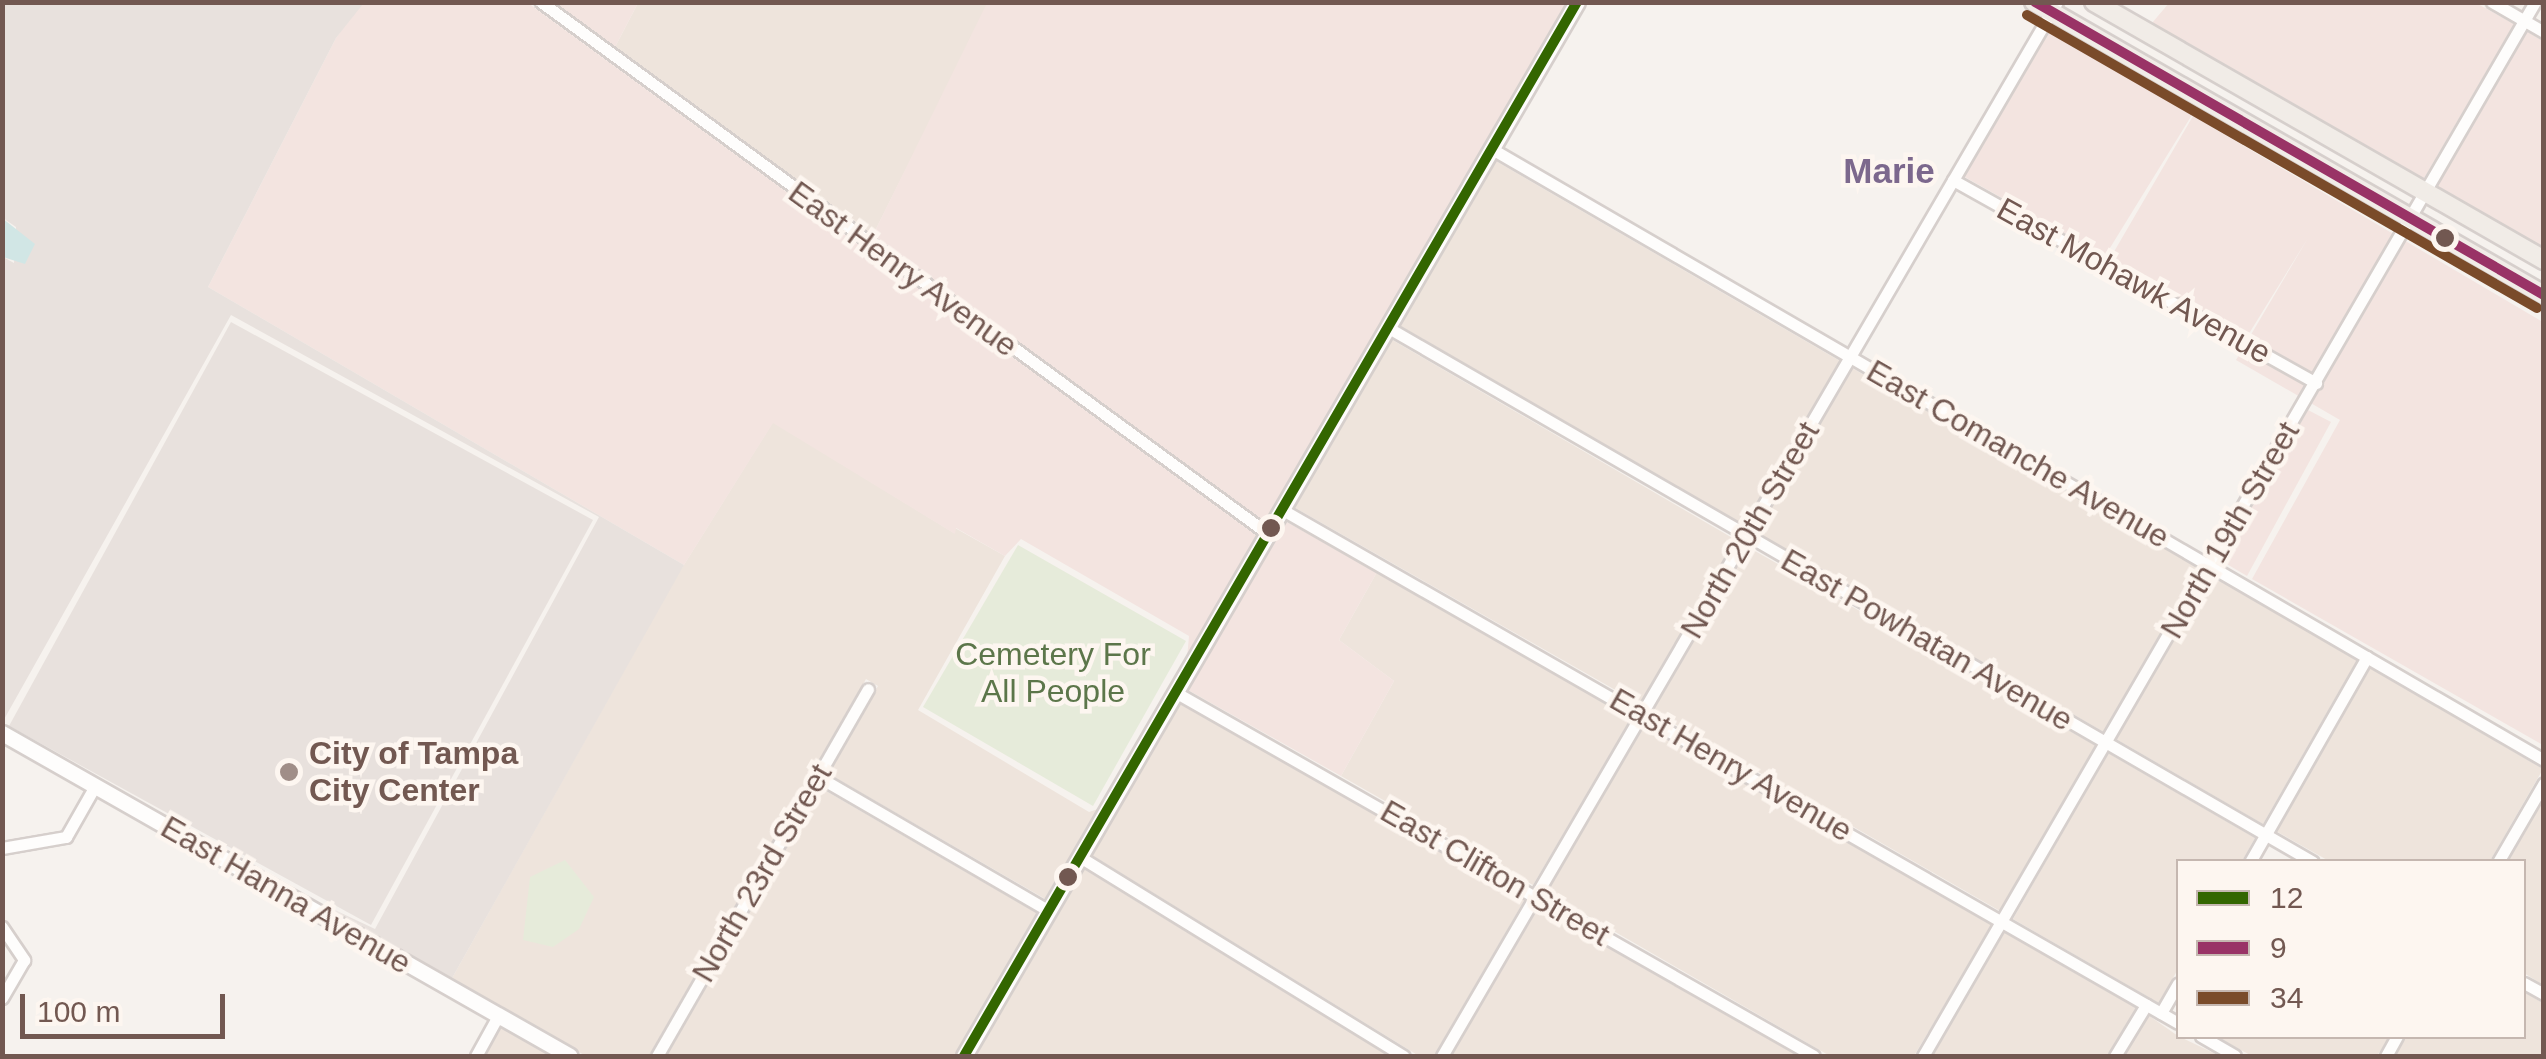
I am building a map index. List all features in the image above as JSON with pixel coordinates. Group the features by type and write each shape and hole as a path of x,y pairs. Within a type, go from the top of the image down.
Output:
{"main road":[{"path":"2034,2 2054,8 2544,296"},
{"path":"2094,2 2544,260"}],"street":[{"name":"East Henry Avenue","path":"542,2 1267,533"},
{"path":"964,1056 1577,2"},
{"path":"2492,2 2544,32"},
{"name":"North 19th Street","path":"1922,1056 2535,2"},
{"name":"North 20th Street","path":"1442,1056 2054,8"},
{"name":"East Comanche Avenue","path":"1492,149 2544,760"},
{"name":"East Mohawk Avenue","path":"1953,180 2316,383"},
{"name":"East Powhatan Avenue","path":"1387,327 2308,859"},
{"name":"East Henry Avenue","path":"1282,509 2176,1023"},
{"path":"2252,859 2367,657"},
{"name":"North 23rd Street","path":"657,1056 868,689"},
{"name":"East Clifton Street","path":"1175,692 1814,1056"},
{"name":"East Hanna Avenue","path":"2,732 570,1056"},
{"path":"817,776 1049,910"},
{"path":"2500,859 2544,783"},
{"path":"2,848 66,836 95,786"},
{"path":"1080,858 1404,1056"},
{"path":"2,927 24,960 2,998"},
{"path":"2161,1013 2176,987"},
{"path":"2116,1056 2146,1005"},
{"path":"476,1056 498,1016"},
{"path":"2206,1039 2236,1056"}],"shaded area":[{"path":"3,3 363,4 336,38 208,287 684,565 451,980 303,895 375,929 599,517 231,315 2,723 3,257 14,263 16,227 3,218"},
{"path":"361,3 528,3 1257,536 1187,658 1189,636 1021,539 1005,556 956,528 955,534 773,423 684,565 208,287 336,38"},
{"path":"555,3 638,3 615,47"},
{"path":"638,3 989,3 872,237 615,47"},
{"path":"987,3 1569,3 1265,522 872,237"},
{"path":"2115,3 2152,23 2169,3 2476,3 2514,24 2423,180"},
{"path":"2052,26 2399,226 2195,110 2105,256 1963,176"},
{"path":"2526,31 2543,41 2543,249 2435,187"},
{"path":"2193,116 2543,322 2543,745 2252,579 2340,420 2236,360 2308,238 2245,340 2108,262"},
{"path":"1494,160 1840,361 1744,526 1397,324"},
{"path":"2,218 35,244 25,264 3,257"},
{"path":"2411,233 2543,310 2543,314 2410,236"},
{"path":"231,322 593,520 371,925 9,726"},
{"path":"1389,338 1736,540 1640,704 1292,506"},
{"path":"1852,368 2199,567 2104,732 1756,533"},
{"path":"2308,410 2331,422 2247,576 2220,560"},
{"path":"773,422 954,533 955,528 1005,556 918,710 1089,812 1098,809 1187,658 1047,900 827,773 878,686 866,679 649,1056 586,1056 451,980 677,576"},
{"path":"1283,520 1377,572 1339,640 1394,681 1341,776 1188,690"},
{"path":"1748,547 2096,746 2000,911 1652,711"},
{"path":"1377,572 1632,717 1533,885 1341,776 1394,681 1339,640"},
{"path":"2212,574 2357,660 2263,824 2116,739"},
{"path":"2369,667 2543,769 2491,859 2325,859 2276,831"},
{"path":"1177,702 1525,899 1434,1056 1419,1056 1090,854"},
{"path":"1644,724 1992,925 1914,1056 1830,1056 1546,892"},
{"path":"2108,753 2255,838 2243,859 2176,859 2176,973 2159,1003 2013,919"},
{"path":"819,787 1039,914 955,1056 665,1056"},
{"path":"2543,797 2544,985 2526,974 2526,859 2507,859"},
{"path":"1082,868 1389,1056 972,1056"},
{"path":"1538,906 1798,1056 1450,1056"},
{"path":"2005,932 2136,1008 2107,1056 1931,1056"},
{"path":"2526,993 2543,1003 2543,1056 2394,1056 2404,1039 2526,1039"},
{"path":"2148,1015 2176,1035 2176,1039 2220,1056 2124,1056"},
{"path":"501,1027 554,1056 484,1056"},
{"path":"2221,1039 2388,1039 2377,1056 2252,1056"}],"green space":[{"name":"Cemetery For All People","path":"1018,545 1186,641 1093,806 923,707"},
{"path":"565,860 594,897 579,929 553,947 523,940 530,877"}],"transit line":[{"name":"12","path":"964,1056 1577,2"},
{"name":"9","path":"2035,2 2544,295"},
{"name":"34","path":"2027,15 2537,308"}],"place":[{"name":"City of Tampa City Center","path":"289,772"}],"district":[{"name":"Marie","path":"1889,171"}]}
